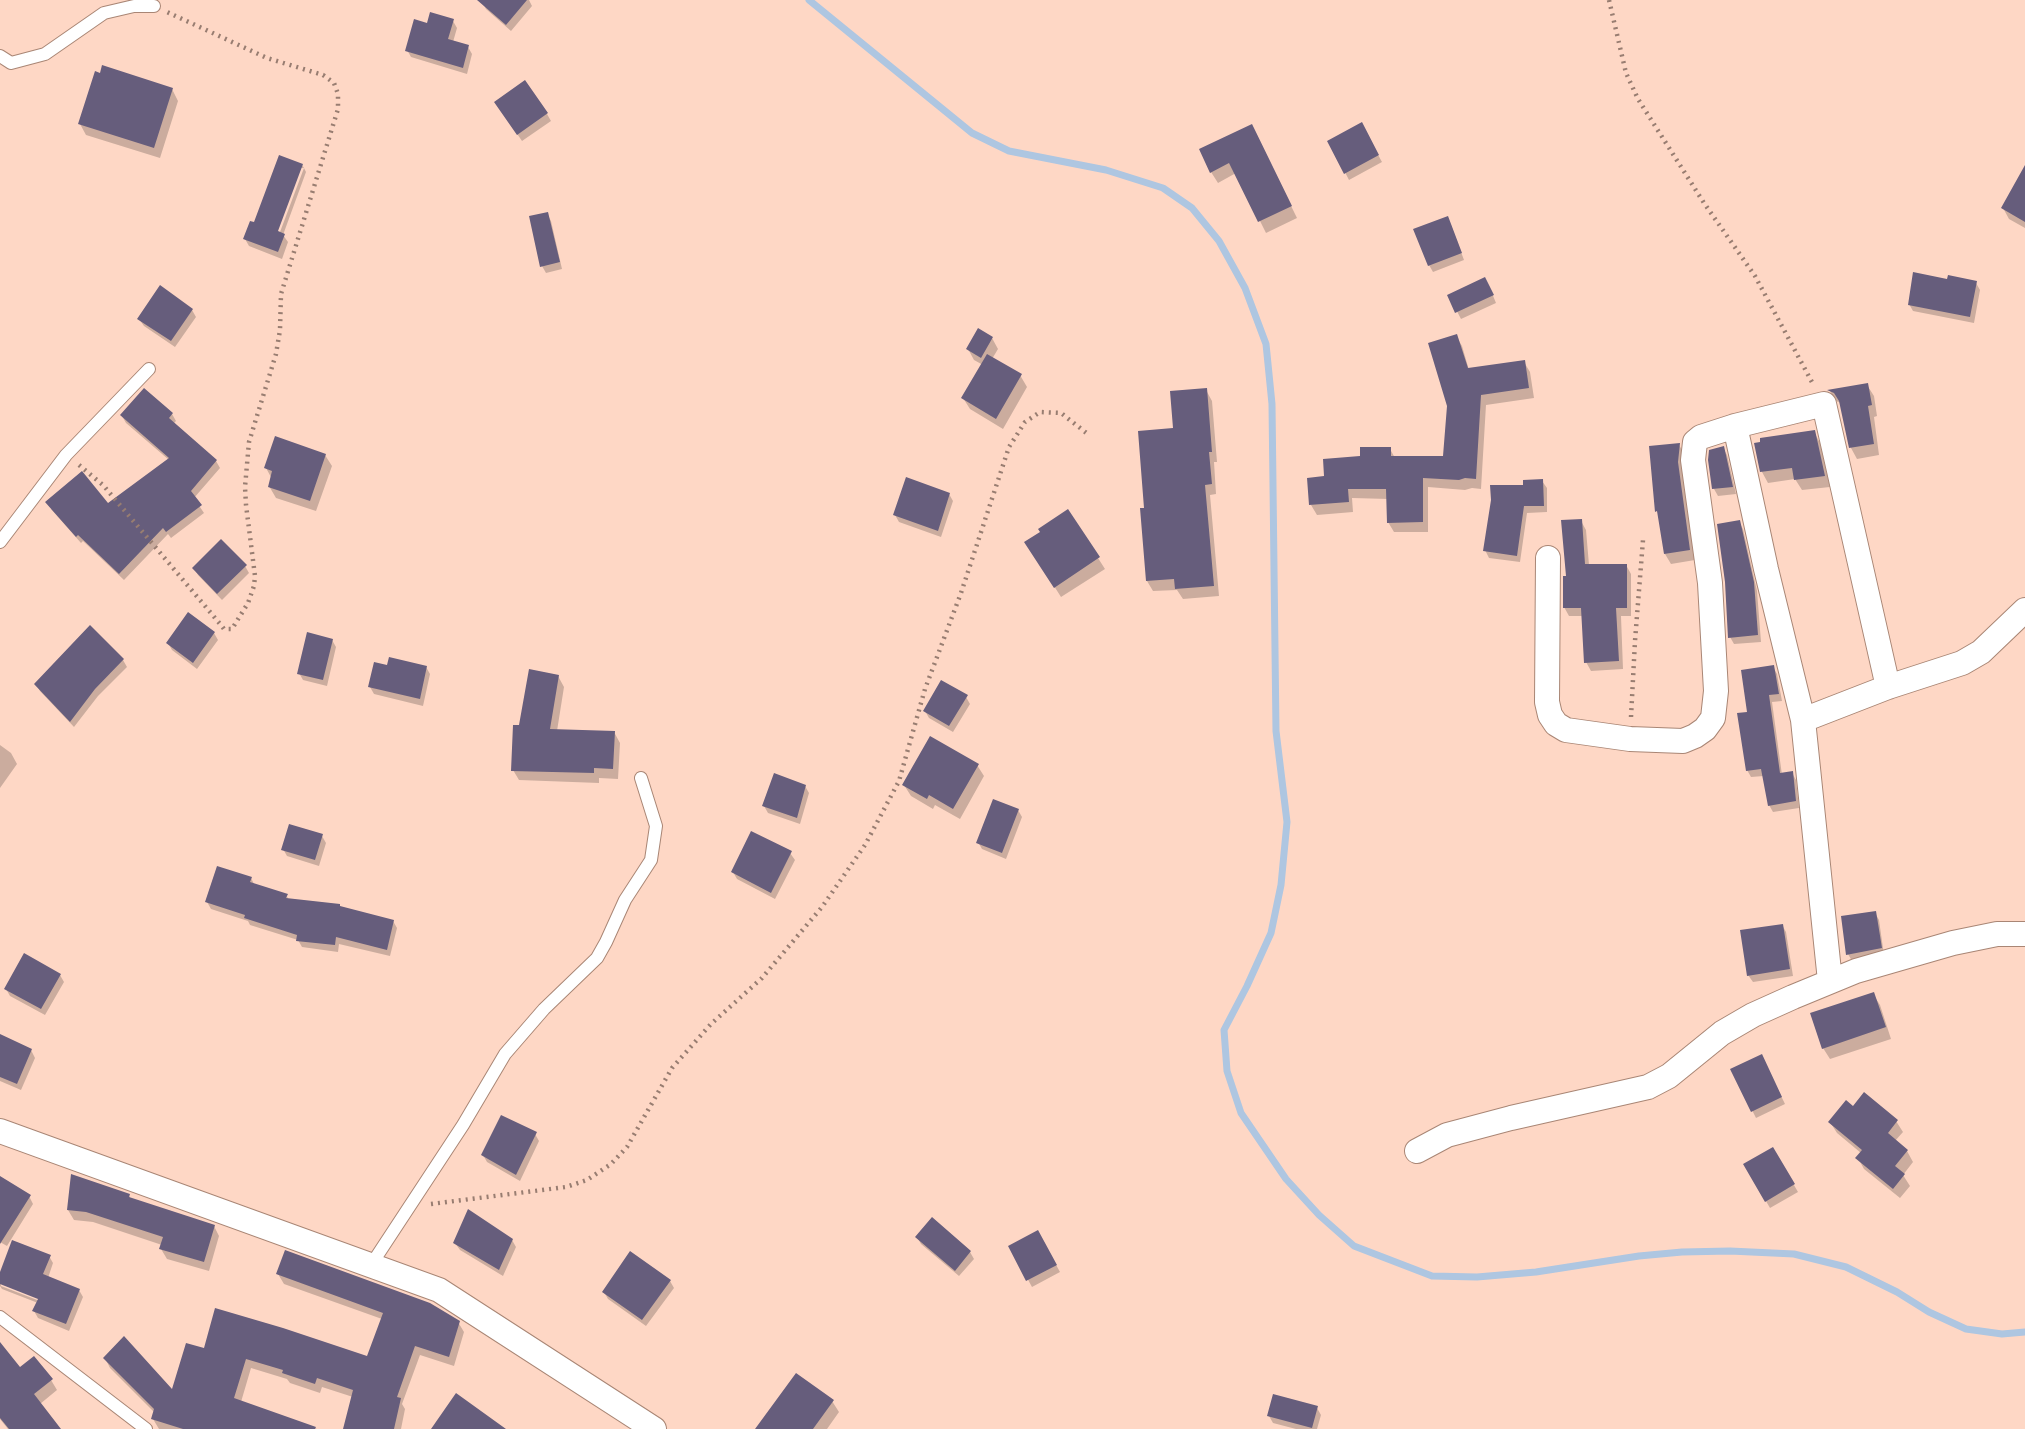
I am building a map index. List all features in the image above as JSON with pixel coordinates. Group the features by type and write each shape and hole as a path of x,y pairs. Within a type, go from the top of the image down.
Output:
{"street":[{"path":"1548,558 1547,702 1550,715 1556,724 1566,730 1630,739 1683,741 1695,736 1705,729 1715,713 1716,691 1710,583 1693,460 1695,442 1701,437 1735,426 1824,404 1888,687"},
{"path":"1735,426 1803,720 1830,981"},
{"path":"1803,720 1972,657 1993,642 2025,610"},
{"path":"1417,1151 1457,1132 1648,1087 1669,1076 1753,1015 1856,971 1953,943 1997,934 2025,934"},
{"path":"0,1131 439,1290 654,1429"}],"lane":[{"path":"0,56 11,63 45,54 104,13 134,6 154,6"},
{"path":"0,541 66,455 149,369"},
{"path":"371,1265 463,1125 505,1054 544,1009 597,958 625,900 651,860 656,826 641,778"},
{"path":"0,1317 146,1429"}],"path":[{"path":"1609,0 1626,73 1638,99 1704,204 1755,276 1824,404"},
{"path":"66,455 103,485 221,625 232,629 248,603 255,576 245,487 249,442 276,354 281,294 338,109 338,94 334,83 323,75 267,58 154,6"},
{"path":"409,1207 566,1187 587,1180 611,1164 627,1147 672,1068 711,1024 762,978 822,907 865,845 899,780 925,689 961,593 1009,447 1024,422 1040,412 1061,414 1089,435"},
{"path":"1630,739 1634,641 1643,540"}],"building":[{"path":"477,0 527,0 506,25"},
{"path":"430,12 454,19 448,39 469,45 463,68 405,51 414,19 427,23"},
{"path":"102,65 173,88 154,148 78,124 95,71 100,73"},
{"path":"525,80 548,113 517,135 494,102"},
{"path":"1362,122 1379,155 1344,174 1327,141"},
{"path":"1252,124 1292,206 1258,222 1229,163 1210,173 1199,149"},
{"path":"279,155 303,164 278,231 285,234 278,252 243,239 250,221 254,222"},
{"path":"2025,165 2025,222 2001,208"},
{"path":"548,212 560,262 540,267 529,216"},
{"path":"1448,216 1462,253 1428,266 1413,229"},
{"path":"1913,272 1947,279 1948,275 1977,281 1970,317 1908,305"},
{"path":"1485,277 1494,295 1455,313 1447,295"},
{"path":"160,285 193,309 171,341 137,319"},
{"path":"978,328 993,337 981,358 966,349"},
{"path":"1457,334 1468,368 1525,360 1529,388 1481,395 1476,479 1423,478 1423,522 1387,523 1386,489 1348,489 1349,502 1309,505 1307,478 1324,476 1323,459 1360,456 1360,447 1391,447 1391,456 1443,456 1447,406 1428,343"},
{"path":"987,354 1022,374 996,419 961,398"},
{"path":"1868,383 1872,405 1868,406 1874,444 1849,448 1839,401 1834,393 1827,390"},
{"path":"144,388 173,413 169,418 217,460 191,491 202,505 166,532 163,528 119,574 78,535 76,537 45,502 82,471 108,503 169,458 120,415"},
{"path":"1207,388 1212,484 1205,485 1214,586 1175,589 1174,579 1146,581 1140,508 1144,508 1138,431 1173,428 1170,391"},
{"path":"1815,430 1825,476 1794,480 1792,468 1760,472 1754,443 1760,442 1760,438"},
{"path":"275,436 326,454 310,501 268,487 272,471 264,468"},
{"path":"1680,443 1678,462 1690,550 1664,554 1657,511 1655,512 1649,446"},
{"path":"1724,446 1733,487 1712,489 1709,450"},
{"path":"906,477 950,493 938,531 893,515"},
{"path":"1543,479 1544,506 1524,506 1517,556 1483,551 1491,500 1490,485 1523,485 1523,480"},
{"path":"1068,509 1100,557 1054,588 1024,542"},
{"path":"1582,519 1585,564 1627,564 1627,608 1616,608 1619,661 1584,663 1581,608 1563,608 1563,576 1566,576 1561,520"},
{"path":"1740,520 1754,582 1758,635 1728,638 1725,582 1717,524"},
{"path":"221,539 247,565 217,594 192,568"},
{"path":"188,612 215,632 193,663 166,643"},
{"path":"90,625 124,659 95,689 70,722 34,684"},
{"path":"307,632 333,639 323,680 297,674"},
{"path":"389,657 427,666 420,699 368,687 374,662 387,665"},
{"path":"1774,665 1779,694 1769,695 1780,773 1793,771 1796,801 1768,806 1761,769 1746,771 1737,713 1747,712 1741,670"},
{"path":"529,669 559,675 550,729 615,731 613,769 594,768 594,773 511,771 513,725 519,725"},
{"path":"941,680 968,695 949,726 923,711"},
{"path":"930,736 979,764 953,809 929,795 927,799 902,785"},
{"path":"774,773 806,785 797,818 762,806"},
{"path":"993,799 1019,809 1002,853 976,843"},
{"path":"289,824 323,834 315,860 281,850"},
{"path":"751,831 792,851 771,893 731,872"},
{"path":"217,866 252,877 250,882 288,894 286,898 340,904 394,920 387,950 336,937 335,945 296,941 297,935 205,902"},
{"path":"1876,911 1882,948 1846,955 1841,916"},
{"path":"1783,924 1790,969 1747,976 1740,930"},
{"path":"24,953 61,974 41,1009 4,989"},
{"path":"1874,992 1886,1027 1822,1049 1810,1013"},
{"path":"0,1034 32,1049 17,1084 0,1077"},
{"path":"1762,1054 1782,1097 1751,1112 1730,1069"},
{"path":"1864,1092 1898,1120 1888,1133 1908,1150 1895,1166 1905,1174 1893,1189 1855,1158 1862,1150 1828,1122 1846,1100 1853,1106"},
{"path":"501,1115 537,1132 516,1175 481,1155"},
{"path":"1773,1147 1795,1184 1765,1202 1743,1164"},
{"path":"71,1174 130,1194 129,1197 215,1225 204,1262 159,1249 163,1237 86,1212 67,1210"},
{"path":"0,1176 31,1195 0,1244"},
{"path":"468,1209 513,1239 499,1270 453,1243"},
{"path":"932,1217 971,1251 955,1271 915,1237"},
{"path":"1038,1230 1057,1265 1026,1281 1008,1246"},
{"path":"12,1240 51,1255 43,1274 80,1289 66,1324 32,1311 38,1299 0,1284 0,1272"},
{"path":"285,1250 430,1303 460,1321 449,1357 415,1346 397,1397 401,1398 394,1429 343,1429 353,1390 317,1378 315,1384 282,1373 283,1370 246,1359 234,1398 316,1427 315,1429 183,1429 151,1419 154,1409 103,1358 124,1336 172,1389 186,1343 204,1348 215,1308 367,1356 383,1313 276,1274"},
{"path":"630,1251 671,1280 642,1320 602,1292"},
{"path":"0,1342 20,1367 34,1356 53,1379 34,1394 61,1429 9,1429 0,1418"},
{"path":"796,1373 834,1400 813,1429 755,1429"},
{"path":"456,1393 506,1429 431,1429"},
{"path":"1273,1394 1318,1406 1312,1428 1267,1416"}],"waterway":[{"path":"809,0 972,133 1009,151 1106,170 1163,188 1192,208 1219,241 1245,288 1266,344 1272,404 1276,731 1287,822 1281,885 1271,933 1224,1030 1227,1071 1241,1113 1286,1179 1319,1215 1354,1246 1432,1276 1477,1277 1536,1272 1682,1252 1794,1254 1846,1267 1966,1329 2002,1334 2025,1332"}]}
